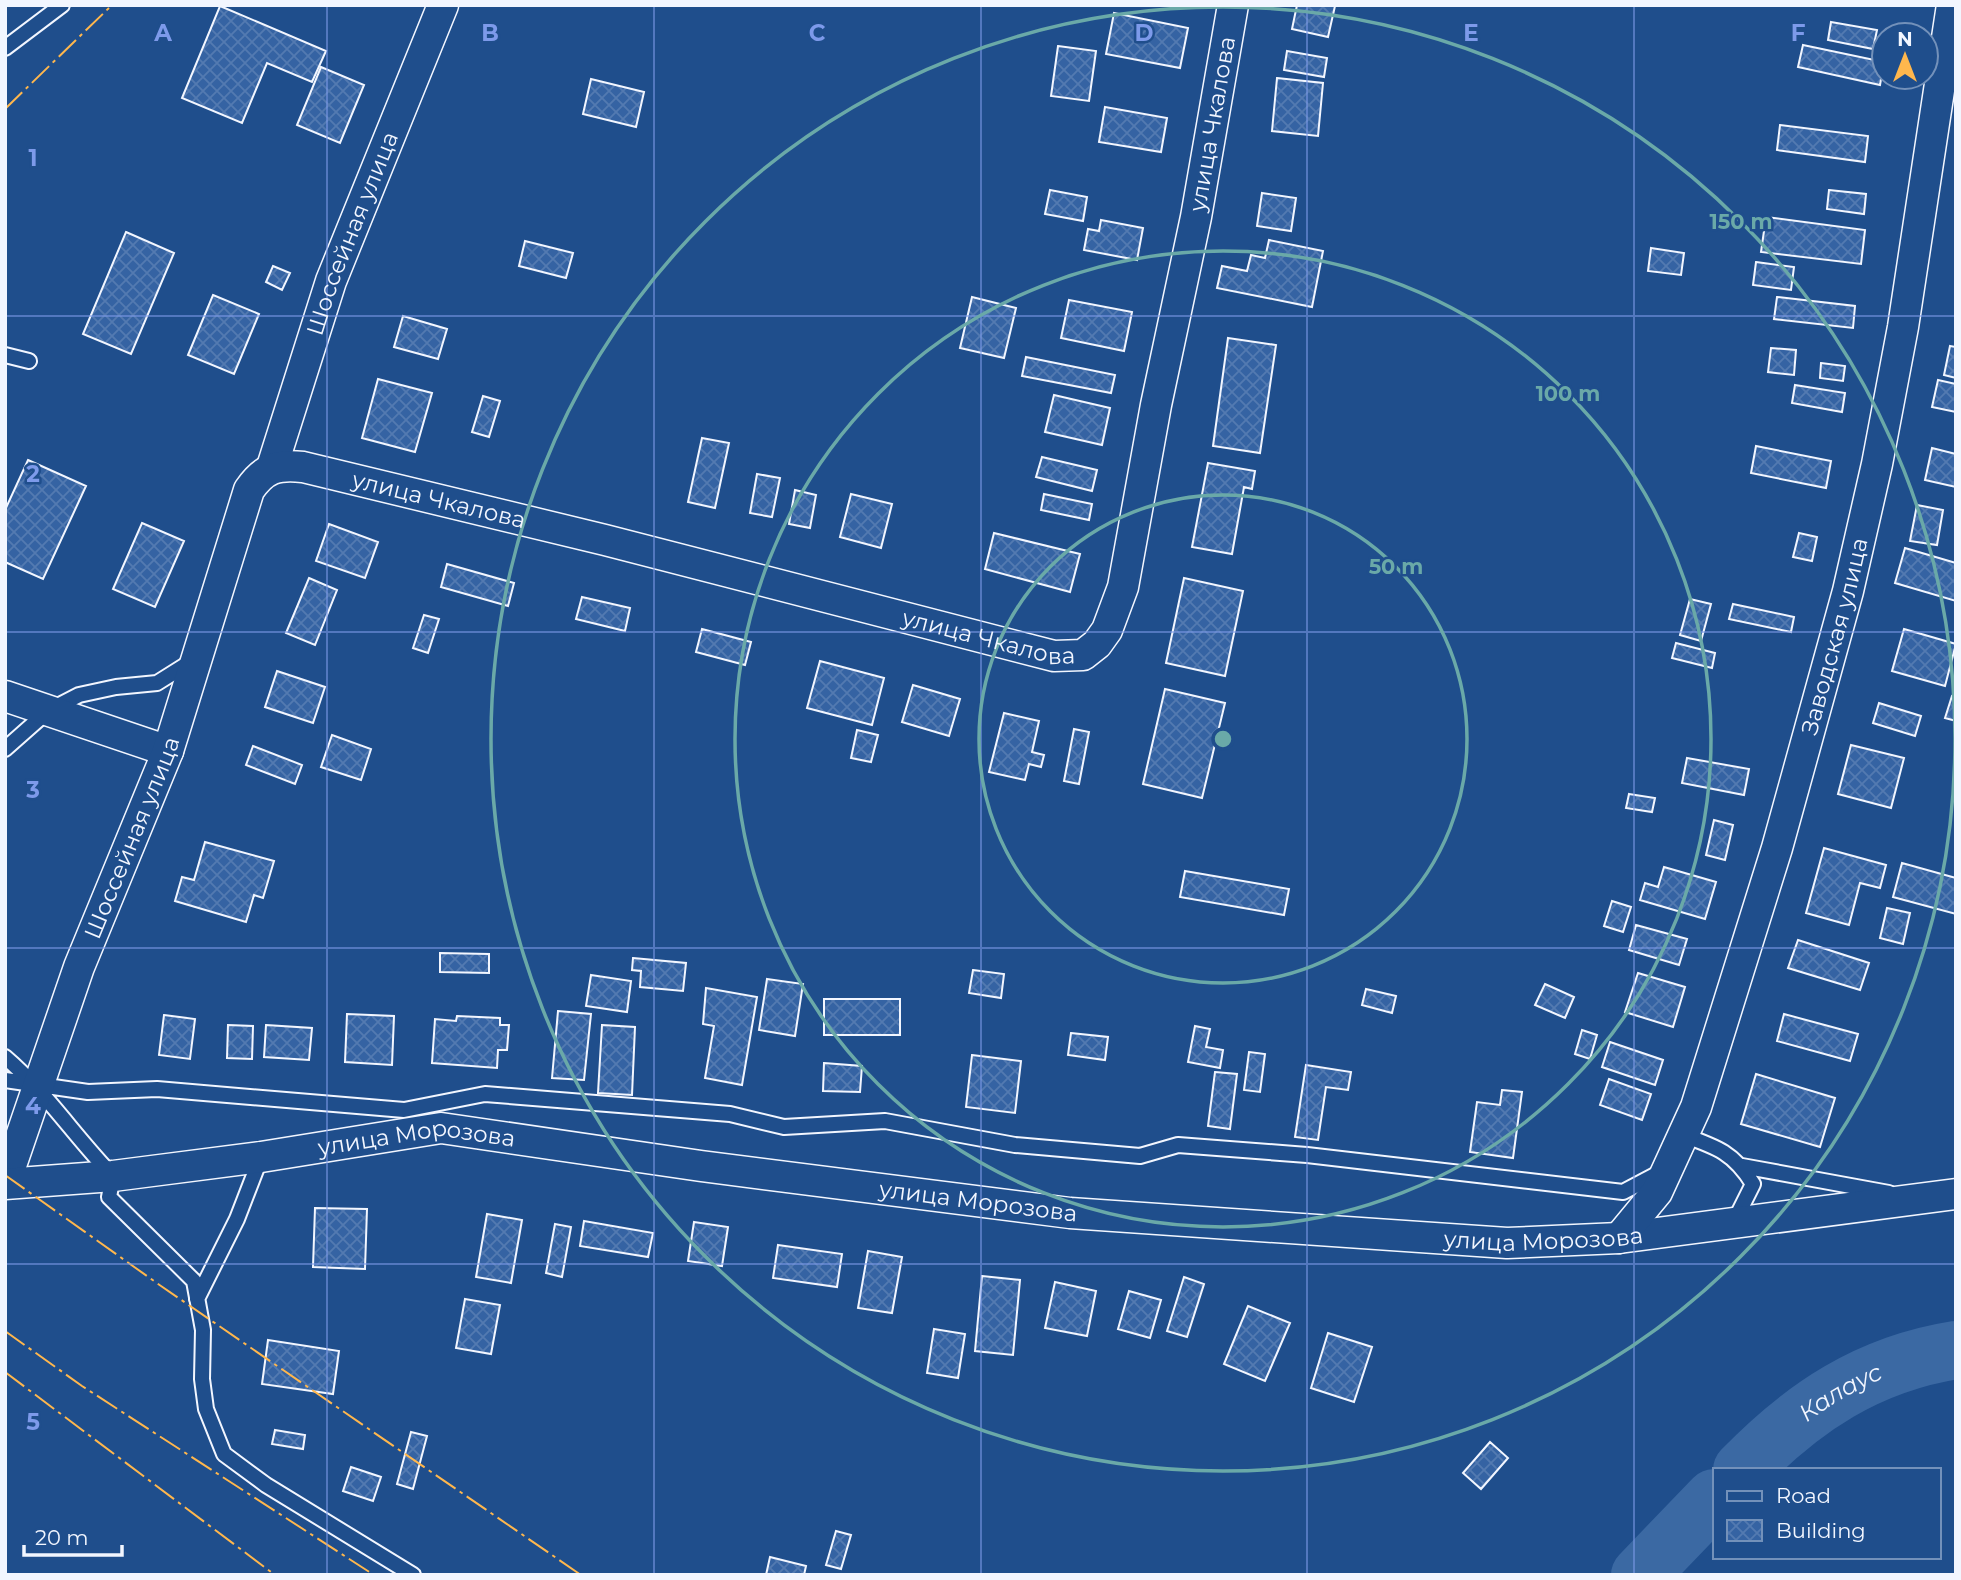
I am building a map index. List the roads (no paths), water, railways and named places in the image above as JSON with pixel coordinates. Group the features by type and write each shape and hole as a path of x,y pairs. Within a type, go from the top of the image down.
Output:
{"street":[{"name":"Шоссейная улица","path":"5,1183 79,967 168,751 249,490 264,471 272,467 331,281 443,5"},
{"name":"улица Чкалова","path":"272,467 303,467 605,540 1054,656 1083,654 1097,644 1107,630 1123,587 1156,405 1196,217 1233,5"},
{"name":"Заводская улица","path":"1619,1237 1657,1192 1696,1107 1777,848 1848,591 1877,464 1903,327 1952,5"},
{"path":"5,696 168,751"},
{"name":"улица Морозова","path":"5,1183 113,1176 261,1157 441,1128 701,1166 1070,1213 1507,1244 1619,1237 1956,1194"}],"lane":[{"path":"5,48 62,5"},
{"path":"5,355 29,361"},
{"path":"5,749 48,711 79,695 116,687 157,683 197,658"},
{"path":"5,1057 37,1084 77,1139 113,1176 109,1197 194,1281 203,1330 202,1378 206,1409 224,1454 266,1485 413,1575"},
{"path":"5,1080 88,1092 157,1089 404,1110 485,1094 730,1114 784,1127 885,1121 1015,1145 1140,1156 1178,1145 1191,1146 1307,1155 1623,1192 1646,1182 1669,1166"},
{"path":"1683,1135 1723,1150 1742,1166 1754,1184 1733,1223"},
{"path":"197,1299 237,1219 261,1157"},
{"path":"1742,1166 1920,1198"}],"waterway":[{"name":"Калаус","path":"1744,1468 1789,1427 1839,1392 1894,1366 1956,1350"},
{"name":"Калаус","path":"1640,1575 1713,1499"}]}
